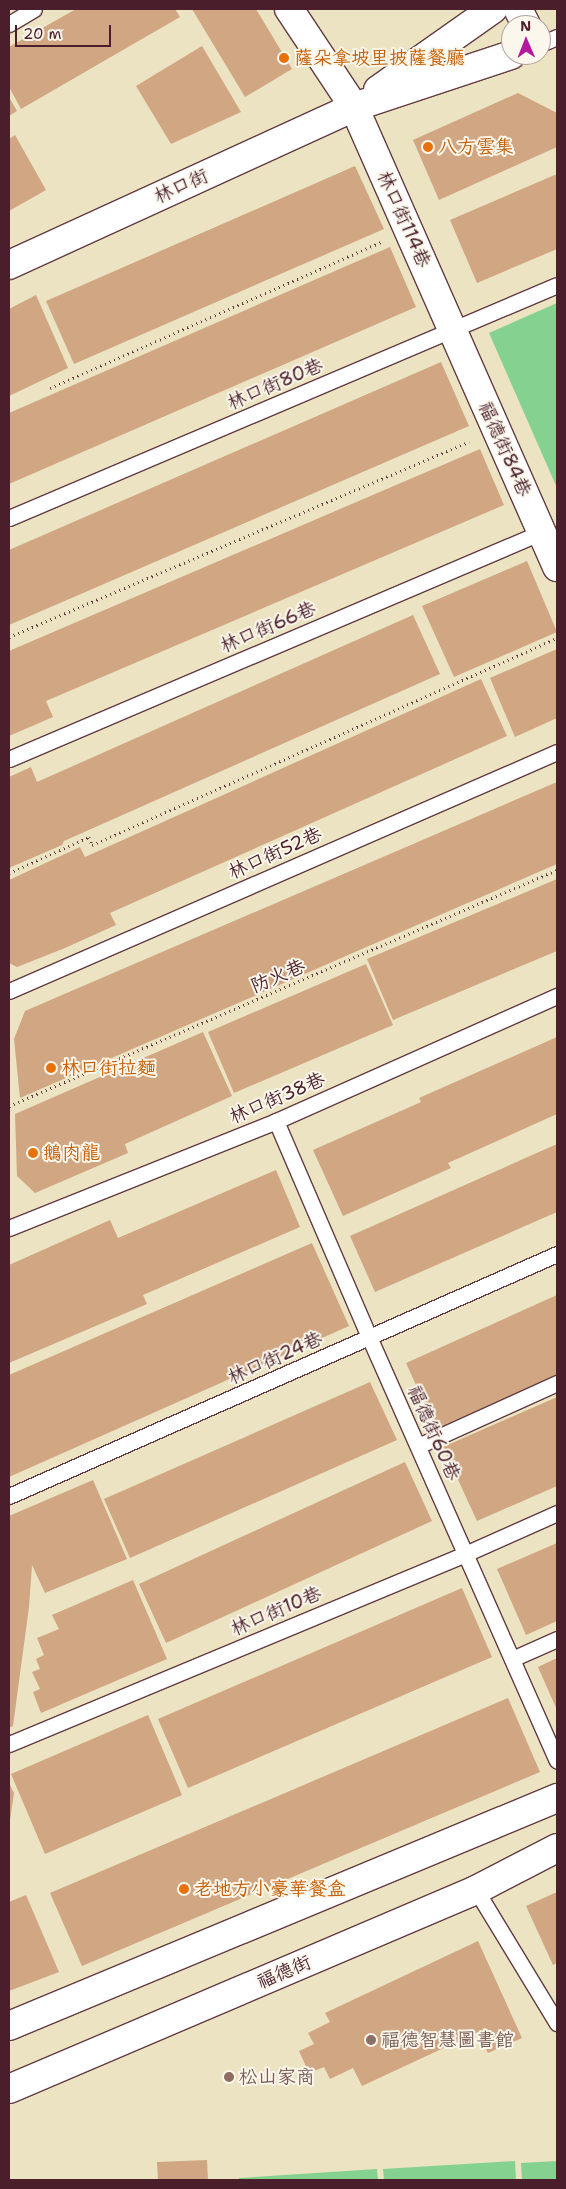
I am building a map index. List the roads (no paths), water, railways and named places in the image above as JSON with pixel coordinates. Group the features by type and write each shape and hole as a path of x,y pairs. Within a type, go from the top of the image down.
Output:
{"street":[{"name":"林口街114巷","path":"289,9 354,107 453,330"},
{"name":"林口街","path":"354,107 493,9"},
{"name":"林口街","path":"9,265 354,107 501,58"},
{"name":"福德街84巷","path":"453,330 557,567"},
{"path":"9,2026 557,1798"},
{"name":"福德街","path":"9,2089 476,1890 557,1848"}],"lane":[{"path":"9,24 34,9"},
{"name":"林口街80巷","path":"9,518 557,285"},
{"name":"林口街66巷","path":"9,759 542,532"},
{"name":"林口街52巷","path":"9,991 557,752"},
{"name":"林口街38巷","path":"9,1228 276,1121 557,996"},
{"name":"福德街60巷","path":"276,1121 557,1760"},
{"name":"林口街24巷","path":"9,1496 557,1254"},
{"path":"418,1446 557,1383"},
{"name":"林口街10巷","path":"9,1744 465,1554 557,1513"},
{"path":"512,1659 557,1639"},
{"path":"476,1890 557,2023"}],"place":[{"name":"薩朵拿坡里披薩餐廳","path":"284,58"},
{"name":"八方雲集","path":"428,147"},
{"name":"林口街拉麵","path":"51,1068"},
{"name":"鵝肉龍","path":"33,1153"},
{"name":"老地方小豪華餐盒","path":"184,1889"},
{"name":"福德智慧圖書館","path":"371,2040"},
{"name":"松山家商","path":"229,2077"}]}
